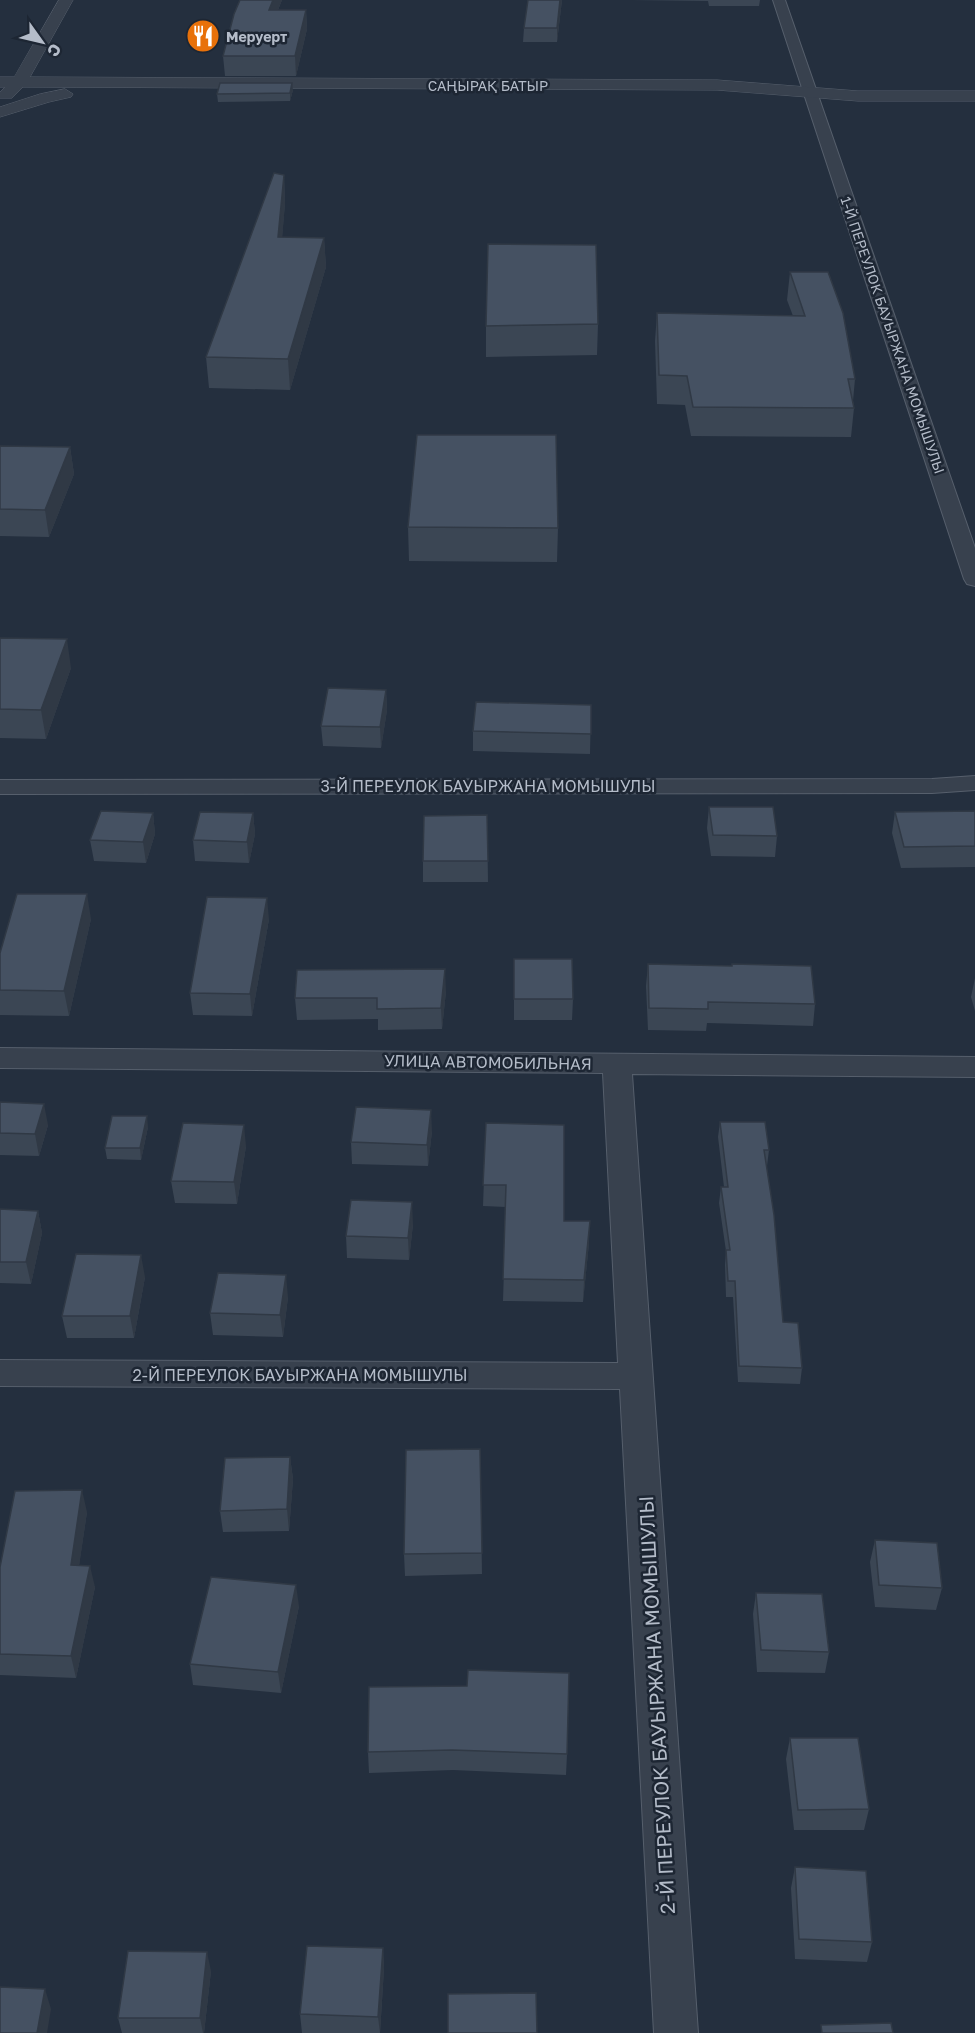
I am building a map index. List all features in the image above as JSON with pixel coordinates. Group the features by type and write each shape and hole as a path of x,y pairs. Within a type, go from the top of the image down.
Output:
{"street":[{"path":"0,100 19,82 28,56 66,0"},
{"path":"778,0 811,92"},
{"path":"28,56 79,75 130,82"},
{"name":"САҢЫРАҚ БАТЫР","path":"0,82 717,85 858,96 975,96"},
{"path":"0,112 46,97 130,82"},
{"name":"1-Й ПЕРЕУЛОК БАУЫРЖАНА МОМЫШУЛЫ","path":"811,92 975,579"},
{"name":"3-Й ПЕРЕУЛОК БАУЫРЖАНА МОМЫШУЛЫ","path":"0,787 932,786 975,783"},
{"name":"УЛИЦА АВТОМОБИЛЬНАЯ","path":"0,1058 975,1067"},
{"name":"2-Й ПЕРЕУЛОК БАУЫРЖАНА МОМЫШУЛЫ","path":"617,1064 676,2033"},
{"name":"2-Й ПЕРЕУЛОК БАУЫРЖАНА МОМЫШУЛЫ","path":"0,1373 636,1376"}],"building":[{"path":"240,0 273,0 269,10 306,10 295,56 223,56"},
{"path":"528,0 560,0 557,28 524,28"},
{"path":"220,83 292,83 290,93 217,94"},
{"path":"274,173 284,175 278,237 324,238 288,359 206,357"},
{"path":"488,244 596,245 598,324 486,326"},
{"path":"790,272 828,272 843,313 855,379 848,379 854,408 693,407 687,376 659,375 657,313 805,316"},
{"path":"417,435 556,435 558,528 408,527"},
{"path":"0,446 70,447 45,510 0,509"},
{"path":"0,638 67,639 41,710 0,709"},
{"path":"328,688 386,690 380,727 321,726"},
{"path":"476,702 591,705 591,734 473,731"},
{"path":"709,807 773,807 777,836 713,835"},
{"path":"101,811 153,813 143,842 90,840"},
{"path":"975,811 975,846 904,847 895,812"},
{"path":"200,812 253,813 247,842 193,840"},
{"path":"487,815 488,861 423,861 424,816"},
{"path":"17,894 87,894 64,991 0,990 0,953"},
{"path":"207,897 267,898 250,994 190,993"},
{"path":"514,959 572,959 573,999 514,999"},
{"path":"648,964 811,966 815,1004 708,1002 708,1009 649,1008"},
{"path":"445,969 441,1008 377,1009 377,998 295,998 297,970"},
{"path":"0,1102 44,1104 35,1134 0,1133"},
{"path":"356,1107 431,1110 427,1145 351,1142"},
{"path":"112,1116 147,1116 140,1148 105,1148"},
{"path":"720,1122 765,1122 769,1150 764,1150 774,1215 783,1322 798,1323 802,1368 739,1366 735,1281 728,1281 726,1250 730,1250 721,1187 728,1187"},
{"path":"183,1123 244,1125 234,1182 171,1181"},
{"path":"486,1123 564,1125 564,1221 590,1221 584,1280 503,1279 506,1185 483,1185"},
{"path":"351,1200 412,1202 408,1238 346,1236"},
{"path":"0,1209 38,1211 26,1262 0,1262"},
{"path":"76,1254 141,1255 130,1316 62,1316"},
{"path":"218,1273 286,1275 280,1315 210,1313"},
{"path":"480,1449 482,1553 404,1554 406,1450"},
{"path":"290,1457 287,1509 220,1511 225,1458"},
{"path":"82,1490 71,1565 90,1566 71,1656 0,1654 0,1567 15,1491"},
{"path":"875,1540 937,1543 942,1588 879,1585"},
{"path":"211,1577 296,1585 278,1672 190,1664"},
{"path":"756,1593 822,1594 829,1652 761,1650"},
{"path":"468,1670 569,1673 567,1754 452,1750 368,1752 369,1687 467,1686"},
{"path":"790,1738 858,1738 869,1809 798,1810"},
{"path":"795,1867 866,1871 872,1942 799,1939"},
{"path":"307,1946 383,1948 378,2017 300,2014"},
{"path":"128,1951 207,1952 200,2018 118,2018"},
{"path":"0,1987 45,1989 37,2033 0,2033"},
{"path":"536,1993 537,2033 448,2033 448,1994"},
{"path":"891,2023 893,2033 822,2033 821,2025"}],"place":[{"name":"Меруерт","path":"203,36"}]}
